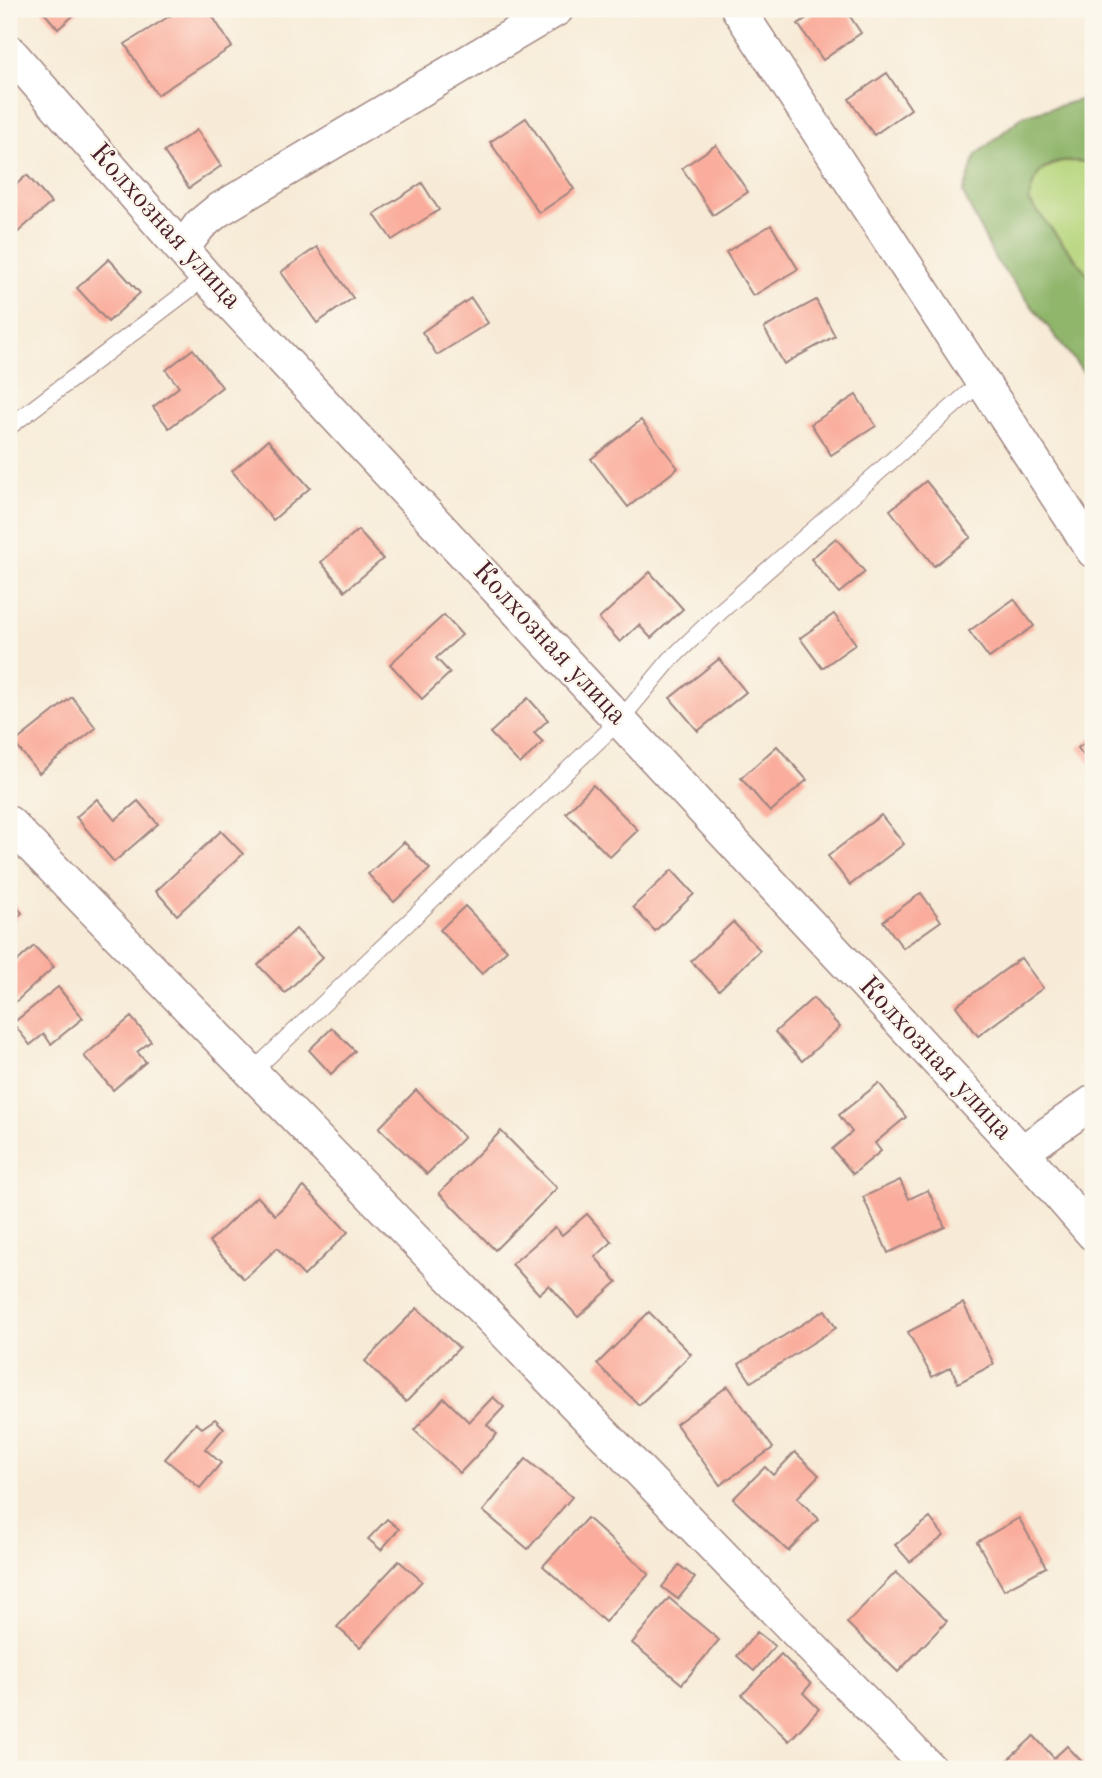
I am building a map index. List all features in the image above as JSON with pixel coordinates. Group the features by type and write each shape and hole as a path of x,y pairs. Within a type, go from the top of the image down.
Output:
{"street":[{"path":"183,248 200,225 218,211 557,9"},
{"path":"738,9 1093,551"},
{"name":"Колхозная улица","path":"9,51 206,277 1022,1152 1093,1234"},
{"path":"9,823 930,1769"},
{"path":"1022,1152 1093,1102"}],"lane":[{"path":"9,427 206,277"},
{"path":"253,1071 620,720 670,660 982,381"}],"green space":[{"path":"1083,99 1093,103 1093,168 1088,162 1076,161 1047,166 1035,179 1029,201 1093,281 1093,384 995,259 963,193 976,155 1023,116"},
{"path":"1065,160 1088,162 1093,168 1093,281 1029,201 1039,173"}],"building":[{"path":"41,9 81,9 58,29"},
{"path":"181,9 208,9 232,47 157,95 125,44"},
{"path":"820,9 845,9 861,33 823,60 798,24"},
{"path":"887,73 911,109 874,135 849,99"},
{"path":"526,118 574,189 539,213 490,142"},
{"path":"197,130 221,166 189,188 164,152"},
{"path":"716,145 748,192 713,215 682,168"},
{"path":"27,175 51,203 9,240 9,191"},
{"path":"422,183 439,210 392,240 374,214"},
{"path":"771,225 798,269 753,296 726,252"},
{"path":"317,247 353,298 317,323 281,272"},
{"path":"109,259 140,293 108,322 77,288"},
{"path":"471,298 488,323 437,355 422,332"},
{"path":"816,300 835,336 784,364 764,328"},
{"path":"193,349 222,387 169,428 153,407 179,387 166,370"},
{"path":"856,395 876,426 831,455 811,424"},
{"path":"641,420 678,468 628,507 591,459"},
{"path":"268,440 310,488 273,520 232,471"},
{"path":"926,481 971,537 934,566 890,510"},
{"path":"358,530 383,559 345,591 321,562"},
{"path":"836,538 865,572 839,593 811,559"},
{"path":"650,572 683,609 651,638 639,625 620,642 599,619"},
{"path":"1014,599 1034,626 989,658 969,631"},
{"path":"834,614 856,644 822,668 800,638"},
{"path":"444,615 462,635 436,658 450,673 422,699 390,664"},
{"path":"719,659 746,692 698,731 670,698"},
{"path":"72,697 96,728 39,773 14,743"},
{"path":"528,698 548,720 534,733 543,742 520,764 490,733"},
{"path":"1093,736 1093,768 1078,748"},
{"path":"777,746 807,780 770,812 741,778"},
{"path":"593,785 638,830 610,857 566,813"},
{"path":"97,799 115,820 138,801 158,824 114,862 76,817"},
{"path":"881,815 904,844 850,885 828,856"},
{"path":"221,831 243,854 177,915 156,891"},
{"path":"404,842 430,869 394,902 368,874"},
{"path":"672,870 694,894 655,931 633,907"},
{"path":"921,893 941,921 903,948 883,921"},
{"path":"9,898 22,913 9,924"},
{"path":"465,906 507,950 482,974 440,930"},
{"path":"733,922 760,950 719,990 691,961"},
{"path":"296,929 323,957 285,993 258,965"},
{"path":"34,946 54,967 9,1008 9,969"},
{"path":"1021,958 1043,988 978,1036 956,1006"},
{"path":"58,987 83,1018 51,1044 44,1034 30,1045 13,1023"},
{"path":"813,998 840,1027 802,1061 775,1032"},
{"path":"131,1017 151,1041 137,1052 146,1062 113,1090 84,1056"},
{"path":"332,1028 355,1051 331,1074 309,1050"},
{"path":"879,1083 906,1117 875,1143 881,1151 853,1174 832,1149 852,1132 839,1115"},
{"path":"416,1090 464,1137 427,1174 379,1128"},
{"path":"501,1131 557,1188 495,1250 439,1193"},
{"path":"900,1180 909,1199 928,1190 945,1227 888,1253 863,1197"},
{"path":"304,1187 348,1232 304,1276 277,1248 244,1279 209,1242 257,1196 275,1215"},
{"path":"587,1214 612,1242 595,1257 617,1282 578,1317 549,1285 539,1294 512,1264 555,1227 562,1235"},
{"path":"963,1303 994,1364 958,1383 951,1367 932,1377 908,1332"},
{"path":"417,1308 459,1348 406,1402 365,1361"},
{"path":"825,1310 836,1328 751,1382 739,1364"},
{"path":"649,1312 691,1354 639,1405 597,1364"},
{"path":"728,1386 773,1448 720,1485 676,1424"},
{"path":"493,1397 504,1407 487,1425 497,1434 460,1473 414,1430 444,1398 469,1422"},
{"path":"215,1419 224,1428 205,1449 221,1463 200,1488 165,1459 196,1423 202,1428"},
{"path":"795,1452 819,1475 797,1498 819,1519 788,1551 733,1499 765,1467 773,1475"},
{"path":"526,1459 572,1497 528,1549 483,1511"},
{"path":"587,1518 649,1574 605,1622 543,1566"},
{"path":"930,1518 944,1536 910,1562 895,1545"},
{"path":"1019,1518 1046,1567 1004,1590 977,1542"},
{"path":"387,1519 399,1529 381,1550 368,1539"},
{"path":"399,1561 422,1581 360,1647 337,1627"},
{"path":"679,1565 695,1578 678,1599 662,1587"},
{"path":"896,1572 947,1621 898,1672 847,1623"},
{"path":"669,1598 719,1640 682,1684 632,1643"},
{"path":"757,1632 775,1646 754,1671 737,1656"},
{"path":"781,1654 811,1684 803,1693 819,1709 789,1741 742,1695"},
{"path":"1034,1736 1054,1758 1067,1746 1084,1764 1078,1769 998,1769"}]}
